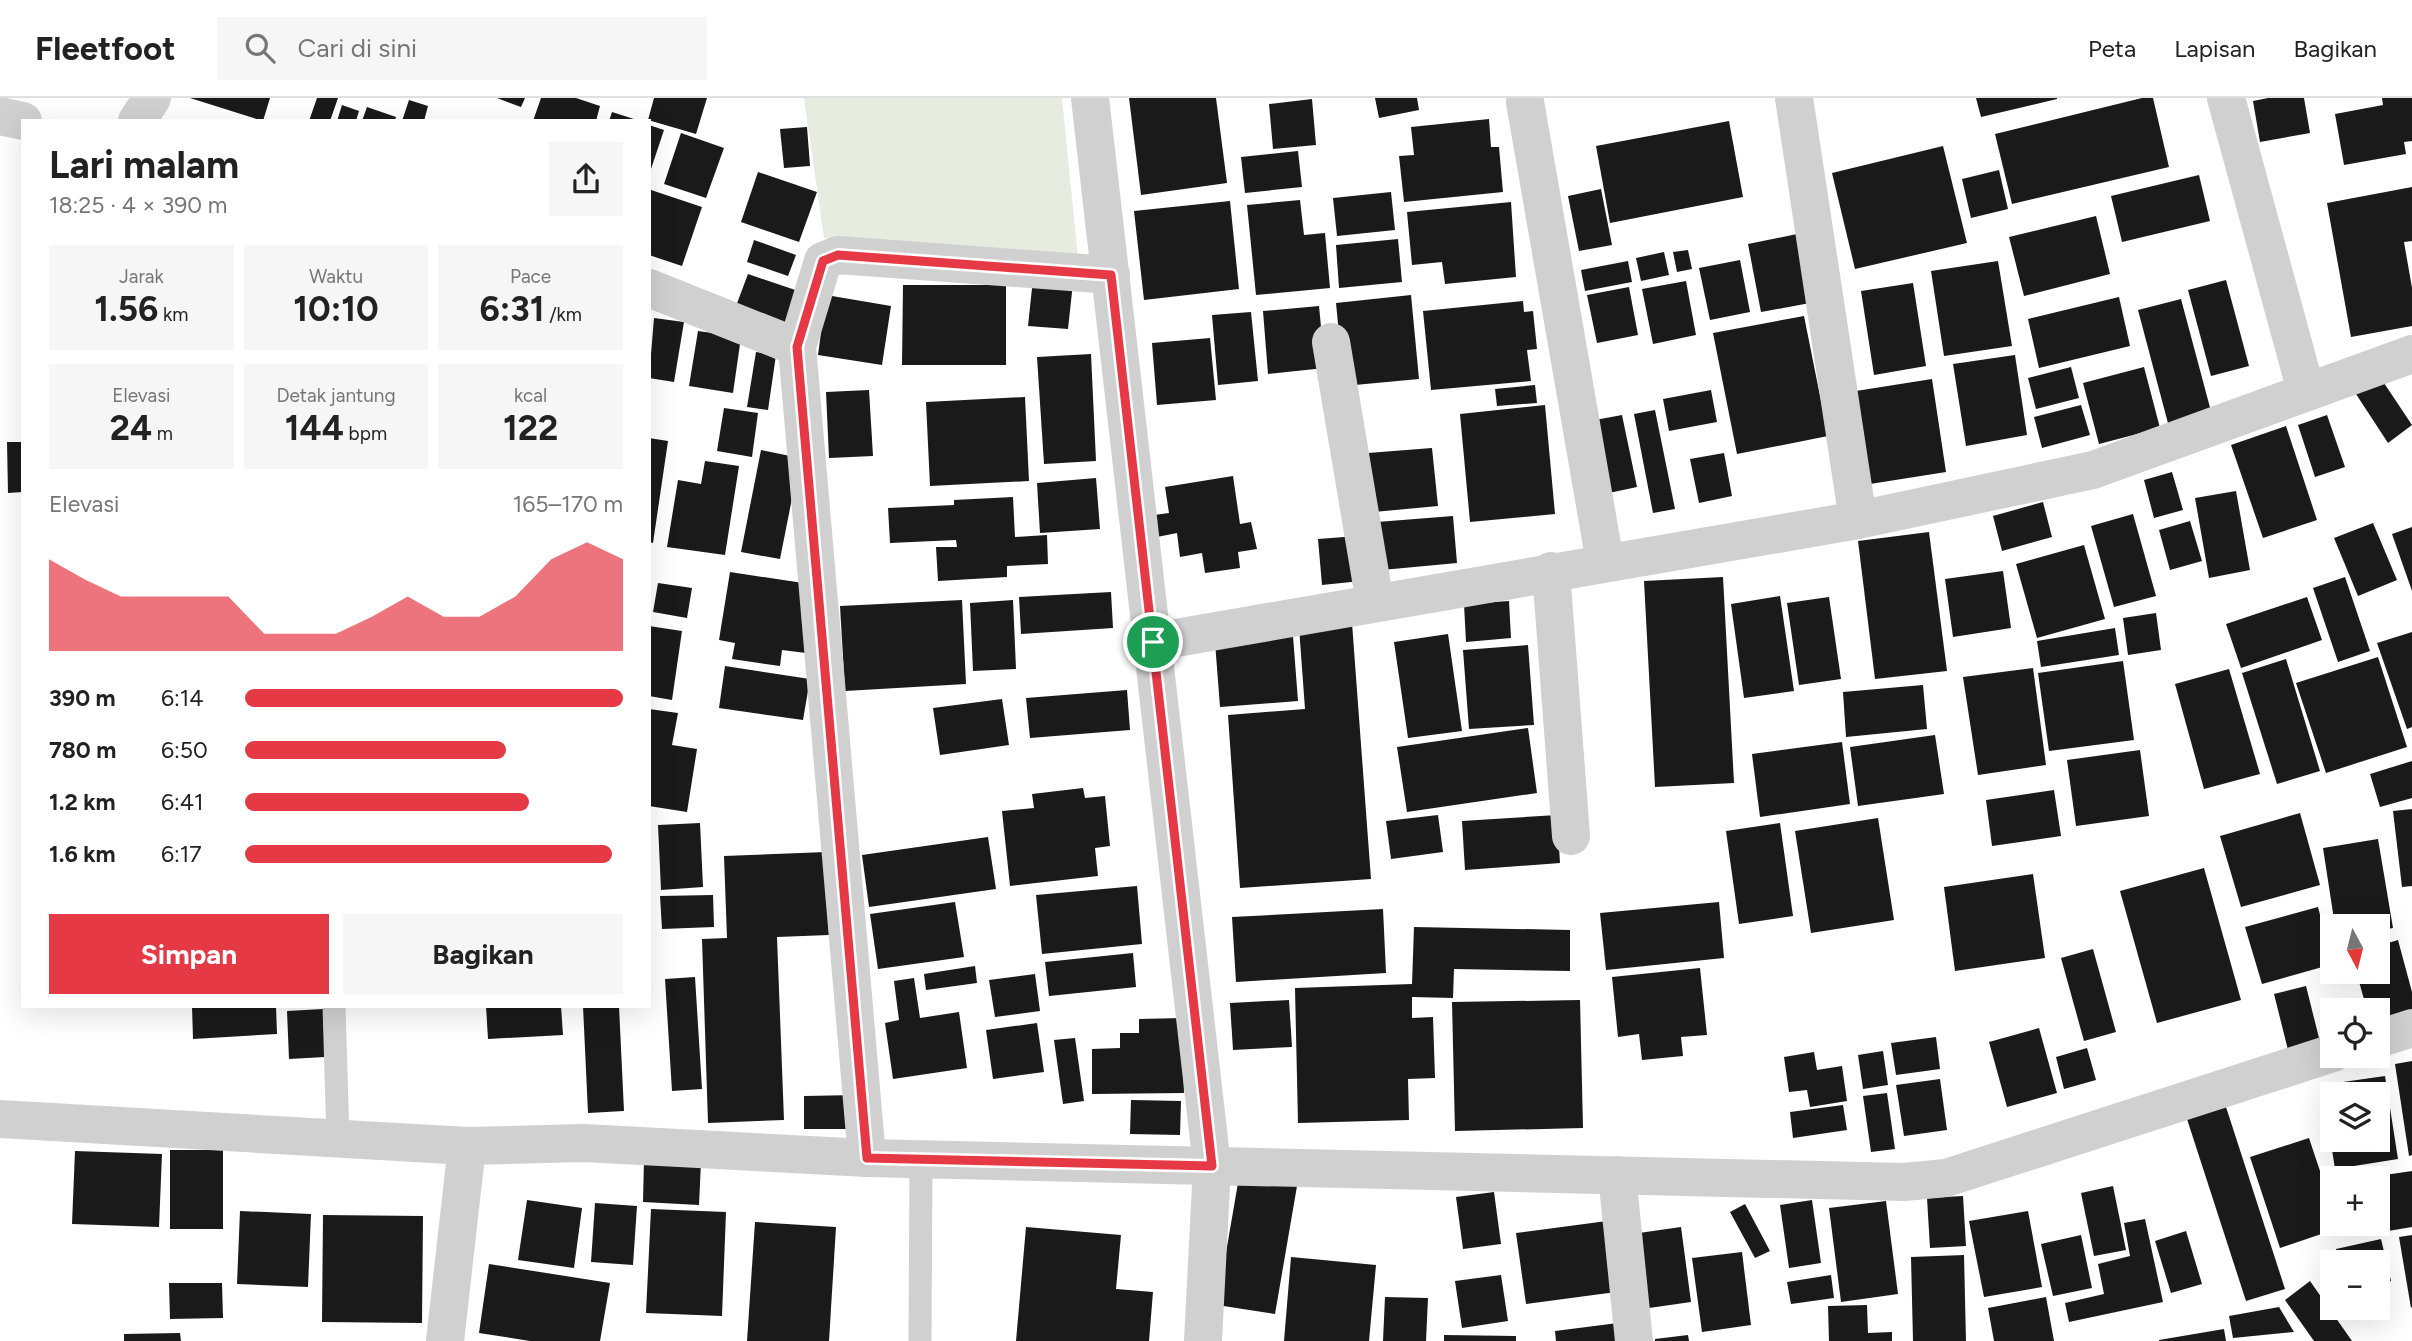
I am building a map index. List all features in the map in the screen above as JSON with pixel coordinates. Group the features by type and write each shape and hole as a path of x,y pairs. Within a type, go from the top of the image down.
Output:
{"street":[{"path":"138,119 152,98"},
{"path":"1090,98 1212,1166 1203,1341"},
{"path":"1794,98 1858,520"},
{"path":"2226,98 2306,391"},
{"path":"1525,102 1605,562"},
{"path":"0,116 21,121"},
{"path":"867,1158 797,347 823,261 838,255 1111,275"},
{"path":"651,289 797,347"},
{"path":"1331,341 1375,603"},
{"path":"1153,642 1858,520 2092,470 2412,354"},
{"path":"1551,571 1571,836"},
{"path":"2390,1035 2412,1028"},
{"path":"0,1119 467,1146 584,1143 867,1158 1905,1182 1946,1178 2320,1057"},
{"path":"445,1341 467,1146"},
{"path":"1617,1175 1634,1341"}],"lane":[{"path":"334,1008 338,1139"},
{"path":"920,1341 921,1159"}],"shaded area":[{"path":"804,98 1062,98 1078,258 824,238"}],"building":[{"path":"190,98 270,98 264,119"},
{"path":"317,98 338,98 331,119 310,119"},
{"path":"497,98 525,98 521,107"},
{"path":"541,98 576,98 600,106 597,119 534,119"},
{"path":"654,98 707,98 696,134 648,119"},
{"path":"1129,98 1216,98 1227,183 1141,195"},
{"path":"1375,98 1417,98 1419,110 1379,118"},
{"path":"1976,98 2057,98 2057,99 1981,117"},
{"path":"2142,98 2153,98 2169,167 2012,204 1995,134"},
{"path":"2268,98 2304,98 2310,133 2260,142 2253,101"},
{"path":"2382,98 2412,98 2412,141 2404,142 2406,154 2344,165 2335,114 2383,105"},
{"path":"1312,99 1316,145 1273,149 1269,104"},
{"path":"409,100 428,106 425,119 403,119"},
{"path":"342,105 359,111 357,119 338,119"},
{"path":"367,107 396,117 396,119 363,119"},
{"path":"612,112 634,119 610,119"},
{"path":"1489,119 1491,147 1499,147 1503,192 1404,202 1399,156 1414,155 1411,127"},
{"path":"1729,121 1743,197 1610,223 1596,146"},
{"path":"651,126 664,130 651,169"},
{"path":"807,127 810,166 784,168 780,129"},
{"path":"681,133 724,148 706,198 664,184"},
{"path":"1943,146 1967,243 1855,269 1832,173"},
{"path":"1298,151 1302,187 1245,193 1241,157"},
{"path":"1999,170 2008,209 1971,218 1962,179"},
{"path":"758,172 817,192 799,242 741,222"},
{"path":"2199,175 2210,221 2122,242 2111,196"},
{"path":"2412,187 2412,241 2404,242 2412,288 2412,326 2351,337 2327,203"},
{"path":"1601,189 1612,245 1579,251 1568,196"},
{"path":"651,190 702,207 682,266 651,256"},
{"path":"1391,192 1395,230 1337,236 1333,198"},
{"path":"1300,200 1304,235 1325,233 1330,288 1256,295 1247,205"},
{"path":"1230,201 1239,289 1144,300 1134,211"},
{"path":"1511,202 1516,277 1445,284 1442,262 1412,265 1407,212"},
{"path":"2096,216 2110,274 2024,296 2009,237"},
{"path":"1797,234 1810,303 1761,312 1748,244"},
{"path":"1398,239 1402,282 1339,288 1336,245"},
{"path":"754,240 796,255 788,276 747,262"},
{"path":"1688,250 1692,269 1677,272 1673,252"},
{"path":"1664,252 1669,275 1641,281 1636,258"},
{"path":"1740,260 1750,312 1710,320 1699,268"},
{"path":"1628,261 1632,282 1585,291 1581,270"},
{"path":"1998,261 2012,346 1944,356 1931,271"},
{"path":"748,274 810,295 799,327 736,306"},
{"path":"1033,279 1073,283 1068,329 1028,326"},
{"path":"2226,280 2249,366 2211,376 2188,290"},
{"path":"1686,281 1696,335 1653,344 1642,289"},
{"path":"1913,283 1926,366 1874,375 1861,291"},
{"path":"903,285 1006,285 1006,365 902,365"},
{"path":"1629,287 1638,335 1597,343 1587,295"},
{"path":"826,295 891,306 882,365 818,355"},
{"path":"1411,295 1419,379 1344,386 1336,303"},
{"path":"2119,297 2130,346 2039,368 2028,319"},
{"path":"2181,299 2212,415 2169,427 2138,310"},
{"path":"1523,301 1524,312 1533,311 1537,349 1527,350 1531,381 1431,390 1423,311"},
{"path":"1319,306 1325,368 1268,374 1263,311"},
{"path":"1251,312 1258,381 1218,385 1212,315"},
{"path":"1804,316 1828,436 1737,454 1713,333"},
{"path":"654,318 684,322 674,382 651,378"},
{"path":"698,331 741,337 733,393 689,386"},
{"path":"1210,338 1216,400 1157,405 1152,343"},
{"path":"756,352 776,355 768,410 747,407"},
{"path":"1091,354 1096,461 1044,464 1037,357"},
{"path":"2015,355 2027,435 1966,446 1953,364"},
{"path":"2071,367 2079,398 2036,409 2028,378"},
{"path":"2144,367 2160,428 2099,444 2083,383"},
{"path":"2380,377 2412,425 2388,443 2356,394"},
{"path":"1932,379 1946,472 1870,484 1856,391"},
{"path":"1535,385 1537,403 1497,406 1495,389"},
{"path":"869,390 873,456 829,458 826,392"},
{"path":"1711,390 1717,422 1669,431 1663,399"},
{"path":"1025,397 1029,481 930,486 926,402"},
{"path":"1545,405 1555,514 1470,522 1460,414"},
{"path":"2081,405 2090,435 2042,448 2034,417"},
{"path":"724,408 758,413 752,457 717,451"},
{"path":"1655,410 1675,509 1653,513 1634,414"},
{"path":"1622,415 1637,487 1609,493 1595,420"},
{"path":"2327,415 2345,467 2315,477 2298,425"},
{"path":"2286,426 2317,520 2263,538 2231,445"},
{"path":"651,438 668,441 651,542"},
{"path":"7,442 21,442 21,492 8,493"},
{"path":"1432,448 1438,506 1374,512 1368,453"},
{"path":"761,450 800,458 780,559 741,552"},
{"path":"1724,453 1732,496 1699,503 1690,459"},
{"path":"705,461 739,466 725,555 667,547 678,480 701,484"},
{"path":"2172,472 2183,510 2154,518 2144,480"},
{"path":"1233,476 1240,524 1251,522 1257,549 1238,552 1240,568 1205,573 1202,553 1180,557 1177,533 1157,537 1154,515 1169,513 1165,487"},
{"path":"1096,478 1100,529 1040,533 1037,483"},
{"path":"2236,491 2250,570 2209,578 2195,498"},
{"path":"1013,497 1015,537 1047,535 1048,564 1007,566 1007,577 938,581 936,547 957,547 956,540 890,543 888,508 954,505 954,500"},
{"path":"2043,502 2052,537 2002,551 1993,516"},
{"path":"2133,514 2156,596 2114,607 2091,526"},
{"path":"1453,516 1457,563 1382,570 1377,522"},
{"path":"2190,521 2202,561 2170,570 2159,530"},
{"path":"2373,523 2397,580 2358,596 2334,538"},
{"path":"2412,527 2412,591 2392,534"},
{"path":"1929,532 1947,671 1875,679 1858,541"},
{"path":"1357,536 1361,581 1322,585 1318,539"},
{"path":"2084,545 2105,619 2037,638 2016,564"},
{"path":"2003,571 2011,628 1953,637 1945,579"},
{"path":"730,572 816,585 806,653 782,650 780,666 732,659 735,643 719,640"},
{"path":"1723,577 1734,783 1655,787 1644,581"},
{"path":"2345,577 2370,651 2338,662 2313,588"},
{"path":"658,583 692,588 687,618 653,612"},
{"path":"1111,592 1113,628 1021,634 1019,597"},
{"path":"1780,596 1794,691 1744,698 1731,604"},
{"path":"1829,597 1841,679 1799,685 1787,603"},
{"path":"2307,597 2322,640 2241,668 2226,624"},
{"path":"962,600 966,684 845,691 840,606"},
{"path":"1013,600 1016,669 973,671 970,603"},
{"path":"1509,601 1511,638 1466,642 1464,604"},
{"path":"2156,613 2161,650 2128,655 2123,618"},
{"path":"1352,623 1371,879 1240,888 1228,715 1305,709 1299,627"},
{"path":"651,626 682,631 672,700 651,696"},
{"path":"2115,628 2119,655 2041,667 2037,641"},
{"path":"2412,632 2412,727 2407,729 2377,643"},
{"path":"1448,634 1462,731 1408,738 1394,642"},
{"path":"1293,636 1298,701 1220,707 1215,642"},
{"path":"1528,645 1534,725 1469,729 1463,650"},
{"path":"2378,657 2407,747 2326,773 2296,683"},
{"path":"2286,659 2320,771 2277,784 2242,673"},
{"path":"2123,661 2134,740 2049,751 2038,673"},
{"path":"725,666 810,679 803,720 719,708"},
{"path":"2033,668 2046,765 1978,775 1963,677"},
{"path":"2229,669 2260,774 2204,789 2175,684"},
{"path":"1923,685 1927,729 1846,737 1843,692"},
{"path":"1127,690 1130,730 1030,738 1026,698"},
{"path":"1002,699 1009,745 940,755 933,708"},
{"path":"651,709 678,713 672,745 697,749 687,812 651,806"},
{"path":"1528,728 1537,793 1407,812 1397,747"},
{"path":"1935,735 1944,794 1858,806 1850,747"},
{"path":"1842,742 1850,804 1760,817 1752,754"},
{"path":"2140,750 2149,816 2076,826 2067,760"},
{"path":"2412,761 2412,798 2380,807 2370,774"},
{"path":"1083,788 1085,798 1105,796 1110,846 1095,848 1098,876 1010,886 1002,811 1034,808 1032,794"},
{"path":"2054,790 2061,836 1992,846 1986,800"},
{"path":"2412,809 2412,886 2402,887 2393,811"},
{"path":"2300,813 2320,885 2241,907 2220,836"},
{"path":"1438,815 1443,852 1391,859 1386,821"},
{"path":"1557,815 1560,863 1465,870 1462,821"},
{"path":"1878,818 1894,920 1811,933 1795,831"},
{"path":"700,823 703,887 661,890 658,825"},
{"path":"1780,823 1793,916 1739,924 1726,831"},
{"path":"988,837 996,889 869,907 862,855"},
{"path":"2378,839 2393,928 2390,929 2390,914 2333,914 2323,848"},
{"path":"826,852 829,935 777,937 784,1120 708,1123 702,939 727,938 724,856"},
{"path":"2204,868 2241,1000 2157,1023 2120,891"},
{"path":"2033,874 2045,958 1955,971 1944,887"},
{"path":"1137,886 1142,944 1042,954 1036,895"},
{"path":"713,895 714,927 662,929 660,896"},
{"path":"955,902 964,957 878,969 870,914"},
{"path":"1719,902 1724,958 1606,970 1600,913"},
{"path":"2318,907 2320,968 2262,984 2245,927"},
{"path":"1383,909 1386,973 1236,982 1232,917"},
{"path":"1414,927 1570,930 1570,971 1454,969 1453,998 1412,997 1412,1018 1433,1017 1435,1078 1408,1079 1409,1120 1298,1123 1295,988 1412,984"},
{"path":"2398,940 2412,992 2412,1016 2390,1022 2390,998 2364,998 2360,984 2390,984 2390,942"},
{"path":"2093,949 2116,1032 2084,1041 2061,958"},
{"path":"1133,953 1136,987 1049,996 1045,962"},
{"path":"975,966 977,983 926,990 924,974"},
{"path":"1700,968 1707,1035 1681,1037 1683,1056 1642,1060 1639,1034 1618,1037 1612,977"},
{"path":"1035,974 1040,1011 995,1017 989,980"},
{"path":"695,977 702,1089 672,1091 665,979"},
{"path":"914,978 920,1018 959,1012 967,1068 893,1079 885,1023 899,1020 894,981"},
{"path":"2306,986 2320,1046 2289,1054 2274,994"},
{"path":"1289,1000 1292,1047 1233,1050 1230,1003"},
{"path":"1580,1000 1583,1128 1455,1131 1452,1002"},
{"path":"192,1008 276,1008 277,1034 193,1039"},
{"path":"486,1008 561,1008 563,1035 488,1039"},
{"path":"583,1008 619,1008 624,1111 588,1113"},
{"path":"323,1009 325,1057 289,1059 287,1011"},
{"path":"1182,1018 1184,1093 1092,1094 1092,1049 1120,1048 1120,1033 1139,1033 1139,1019"},
{"path":"1037,1023 1044,1072 993,1079 986,1030"},
{"path":"2039,1028 2057,1093 2007,1107 1989,1042"},
{"path":"1936,1037 1940,1069 1896,1075 1891,1043"},
{"path":"1075,1038 1084,1101 1063,1104 1054,1040"},
{"path":"2087,1048 2096,1080 2064,1089 2056,1057"},
{"path":"1883,1051 1888,1085 1863,1089 1858,1055"},
{"path":"1814,1052 1817,1070 1842,1066 1847,1101 1810,1107 1807,1090 1789,1092 1784,1057"},
{"path":"2412,1061 2412,1155 2409,1156 2395,1064"},
{"path":"2385,1076 2386,1082 2343,1082"},
{"path":"1940,1079 1947,1130 1904,1136 1896,1085"},
{"path":"1887,1093 1895,1149 1871,1152 1863,1096"},
{"path":"857,1095 858,1129 804,1129 804,1096"},
{"path":"1131,1100 1181,1101 1180,1135 1130,1134"},
{"path":"1843,1105 1847,1130 1793,1138 1790,1112"},
{"path":"2226,1107 2285,1289 2246,1301 2187,1119"},
{"path":"2390,1108 2398,1159 2354,1166 2335,1166 2332,1152 2390,1152"},
{"path":"2309,1138 2320,1171 2320,1234 2280,1248 2250,1157"},
{"path":"170,1150 223,1150 223,1229 170,1229"},
{"path":"75,1151 162,1154 159,1227 72,1224"},
{"path":"644,1160 701,1162 699,1205 643,1202"},
{"path":"2412,1171 2412,1227 2390,1231 2390,1174"},
{"path":"1239,1177 1297,1186 1275,1314 1217,1305"},
{"path":"2113,1186 2126,1250 2094,1256 2081,1193"},
{"path":"1494,1192 1501,1244 1463,1249 1456,1197"},
{"path":"1963,1196 1966,1246 1930,1248 1927,1198"},
{"path":"527,1200 582,1208 574,1268 518,1260"},
{"path":"1812,1200 1821,1263 1789,1268 1780,1205"},
{"path":"1886,1201 1898,1294 1841,1302 1829,1208"},
{"path":"595,1203 637,1206 633,1265 591,1262"},
{"path":"1745,1204 1770,1251 1755,1258 1730,1212"},
{"path":"651,1209 726,1212 722,1316 646,1313"},
{"path":"240,1211 311,1214 308,1287 237,1284"},
{"path":"2028,1211 2042,1287 1984,1297 1969,1221"},
{"path":"323,1215 423,1216 422,1323 322,1322"},
{"path":"2145,1219 2163,1302 2069,1322 2065,1303 2104,1294 2098,1264 2130,1256 2124,1223"},
{"path":"1607,1221 1616,1292 1526,1304 1516,1233"},
{"path":"755,1222 836,1227 829,1341 747,1341"},
{"path":"1026,1227 1121,1235 1116,1289 1153,1292 1149,1341 1016,1341"},
{"path":"1681,1227 1691,1302 1642,1309 1632,1234"},
{"path":"2186,1231 2202,1284 2171,1293 2155,1241"},
{"path":"2081,1235 2092,1288 2053,1296 2041,1244"},
{"path":"2412,1235 2412,1307 2411,1308 2399,1237"},
{"path":"2381,1239 2384,1250 2336,1250"},
{"path":"1742,1252 1751,1325 1702,1332 1692,1258"},
{"path":"1964,1255 1966,1341 1913,1341 1911,1257"},
{"path":"1291,1257 1376,1265 1369,1341 1284,1341"},
{"path":"489,1264 610,1283 600,1341 530,1341 479,1333"},
{"path":"1501,1275 1508,1321 1462,1328 1455,1281"},
{"path":"1831,1275 1834,1298 1791,1304 1787,1282"},
{"path":"2310,1281 2320,1295 2320,1320 2337,1320 2352,1341 2314,1341 2285,1300"},
{"path":"169,1283 222,1283 223,1318 170,1319"},
{"path":"1385,1297 1428,1298 1426,1341 1383,1341"},
{"path":"2046,1297 2054,1341 1994,1341 1988,1308"},
{"path":"1867,1305 1868,1333 1892,1332 1892,1341 1829,1341 1828,1306"},
{"path":"2279,1307 2294,1332 2233,1338 2229,1316"},
{"path":"1618,1323 1621,1341 1556,1341 1555,1331"},
{"path":"2224,1329 2226,1341 2159,1341 2159,1340"},
{"path":"180,1333 181,1341 124,1341 124,1334"},
{"path":"1444,1335 1516,1336 1516,1341 1444,1341"},
{"path":"1688,1335 1689,1341 1655,1341 1655,1339"}],"route":[{"path":"838,255 1111,275 1153,642 1196,1044 1212,1166 867,1158 797,347 823,261 838,255"}]}
